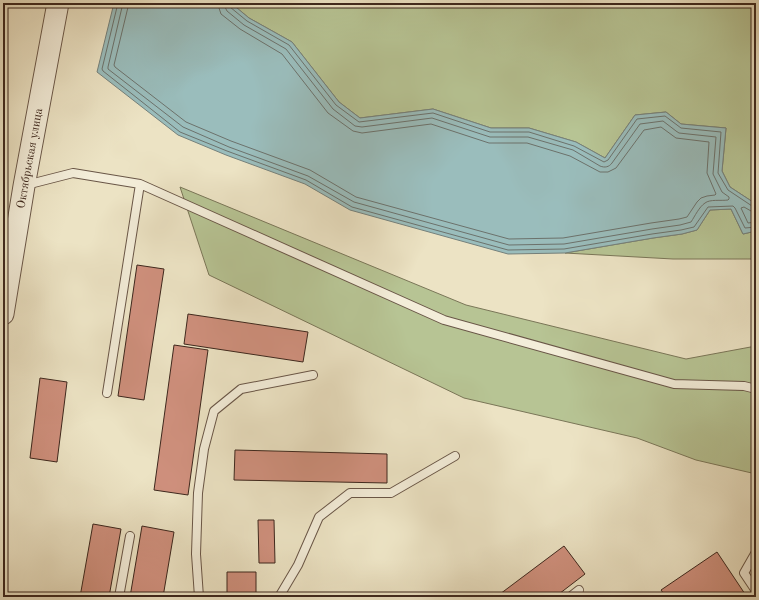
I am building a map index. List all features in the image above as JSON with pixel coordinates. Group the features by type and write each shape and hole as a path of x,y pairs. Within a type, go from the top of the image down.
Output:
{"street":[{"name":"Октябрьская улица","path":"3,314 24,186 58,3"}],"lane":[{"path":"24,186 74,173 140,184 444,320 674,384 744,386 756,389"},
{"path":"107,393 140,184"},
{"path":"198,596 196,554 198,493 204,449 214,411 242,389 313,375"},
{"path":"278,597 298,566 319,517 350,493 391,493 455,456"},
{"path":"119,597 130,536"},
{"path":"756,552 744,573 756,591"},
{"path":"570,597 579,590"}],"green space":[{"path":"231,3 756,3 756,204 730,187 722,171 726,128 681,124 666,112 635,115 605,158 576,142 529,128 491,128 433,109 360,118 339,102 292,42 249,18"},
{"path":"180,187 466,305 686,359 756,346 756,474 696,460 637,438 464,398 209,275"},
{"path":"731,209 743,234 756,231 756,259 673,259 565,253 682,234 697,230 710,210"}],"water":[{"path":"114,3 231,3 249,18 292,42 339,102 360,118 433,109 491,128 529,128 576,142 605,158 635,115 666,112 681,124 726,128 722,171 730,187 756,204 756,231 743,234 731,209 710,210 697,230 682,234 565,253 508,254 350,210 305,184 226,155 178,135 97,72"}],"building":[{"path":"137,265 164,269 144,400 118,396"},
{"path":"188,314 308,332 303,362 184,344"},
{"path":"174,345 208,350 188,495 154,490"},
{"path":"40,378 67,382 57,462 30,458"},
{"path":"235,450 387,454 387,483 234,480"},
{"path":"258,520 274,520 275,563 259,563"},
{"path":"93,524 121,529 109,597 80,597"},
{"path":"142,526 174,532 163,597 130,597"},
{"path":"564,546 585,574 555,597 496,597"},
{"path":"717,552 747,597 666,597 661,590"},
{"path":"227,572 256,572 256,597 227,597"}]}
